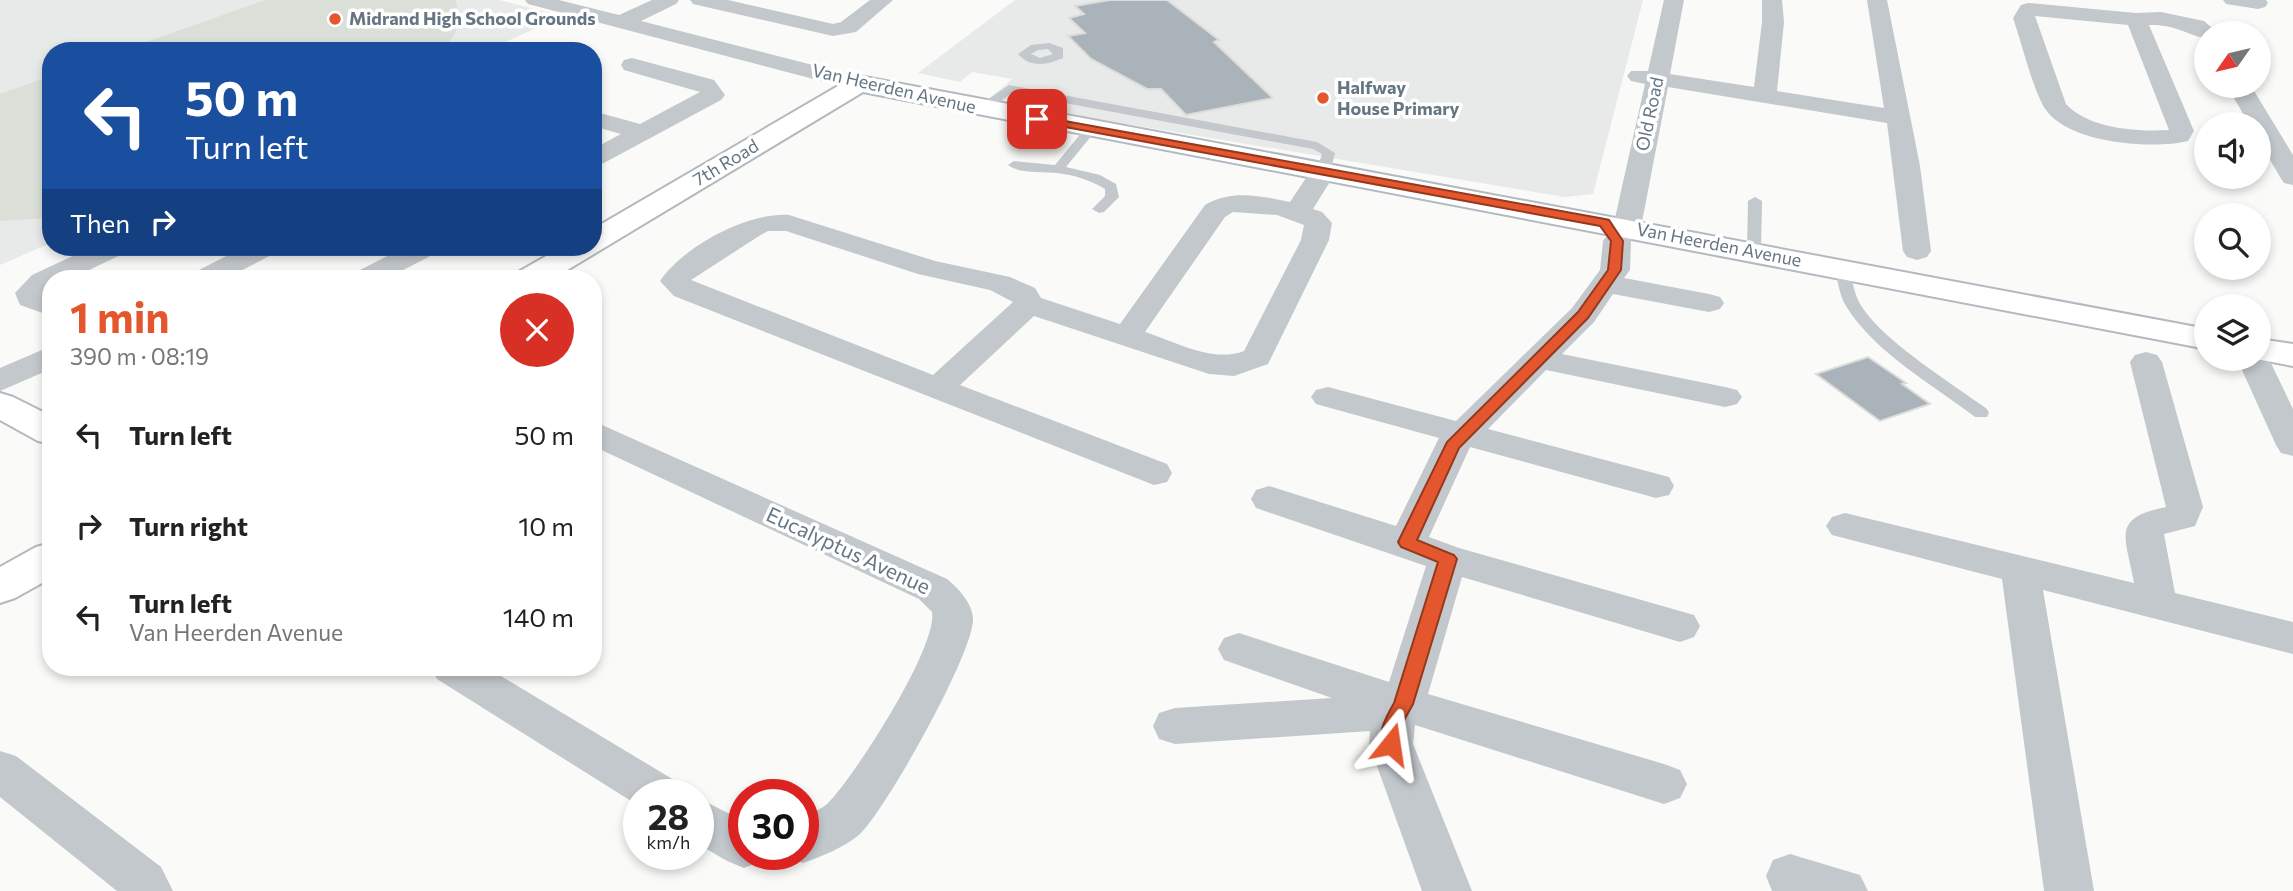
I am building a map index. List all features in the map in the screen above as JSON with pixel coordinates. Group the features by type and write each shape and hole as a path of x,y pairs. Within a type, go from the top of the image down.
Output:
{"street":[{"name":"Van Heerden Avenue","path":"535,0 859,84 982,109 1616,230 1754,251 2194,337"},
{"path":"622,22 669,0"},
{"path":"700,0 833,30 848,27 883,0"},
{"name":"Old Road","path":"1649,73 1655,0"},
{"name":"Old Road","path":"1607,284 1615,270 1616,230 1649,73 1674,0"},
{"path":"1765,92 1773,22 1772,0"},
{"path":"1877,0 1898,117 1917,251"},
{"path":"2233,0 2259,4"},
{"path":"2136,19 2182,131 2179,136 2150,137 2094,129 2062,116 2052,98 2025,12 2033,8 2136,19 2157,9 2194,25"},
{"path":"602,154 709,99 713,92 706,85 632,65"},
{"path":"1649,73 1898,117"},
{"name":"7th Road","path":"602,237 859,84"},
{"path":"2246,98 2293,177"},
{"path":"602,121 643,132"},
{"path":"1297,212 1322,172"},
{"path":"1127,336 1214,211 1224,205 1240,203 1297,212 1315,219 1318,223 1315,240 1257,357 1244,365 1234,366 1209,363 1029,304 1024,294 999,283 928,268 789,223 772,222 753,227 677,275 675,281 685,290 1154,473"},
{"path":"66,270 96,256"},
{"path":"220,270 248,256"},
{"path":"381,270 409,256"},
{"path":"545,270 569,256"},
{"path":"42,281 30,293 31,299 42,303"},
{"path":"1407,542 1452,446 1463,432 1576,323 1607,284 1709,303"},
{"path":"939,388 1029,304"},
{"path":"2271,351 2293,355"},
{"path":"1538,359 1725,397"},
{"path":"0,380 42,360"},
{"path":"2146,362 2185,507 2182,517 2152,523 2144,529 2157,604"},
{"path":"2259,371 2293,445"},
{"path":"1328,397 1656,486"},
{"path":"0,405 42,427"},
{"name":"Eucalyptus Avenue","path":"602,436 933,589 946,601 954,617 944,656 859,800 842,821 819,833"},
{"path":"1269,499 1407,542 1448,559 1679,626"},
{"path":"1845,526 2293,638"},
{"path":"1447,891 1392,750 1392,724 1402,707 1448,559"},
{"path":"0,587 42,563"},
{"path":"2021,570 2069,891"},
{"path":"1239,649 1402,707 1664,784"},
{"path":"467,676 634,779"},
{"path":"1175,726 1402,707"},
{"path":"0,770 144,883 148,891"},
{"path":"1790,876 1838,890"}],"lane":[{"path":"982,109 1022,75 1317,146 1329,153 1322,172"},
{"path":"1058,169 1091,129"},
{"path":"1014,164 1058,169 1095,178 1111,187 1112,197 1099,209"},
{"path":"1754,251 1755,201"},
{"path":"1842,269 1851,302 1859,314 1892,344 1981,413"}],"shaded area":[{"path":"0,0 499,0 563,16 505,42 42,42 42,247 0,265"},
{"name":"Midrand High School Grounds","path":"265,0 453,0 456,1 458,9 458,24 448,42 146,42"},
{"name":"Halfway House Primary","path":"1015,0 1643,0 1593,194 1565,197 1097,119 1049,109 1043,101 1013,94 993,108 982,105 1012,79 972,72 960,82 918,73"},
{"path":"42,79 42,219 0,221 0,94"}],"building":[{"path":"1110,0 1167,0 1219,40 1214,42 1273,98 1186,115 1161,89 1147,89 1091,59 1068,36 1085,33 1069,18 1084,14 1075,6"},
{"path":"1868,357 1906,383 1902,384 1930,404 1880,421 1816,374"}],"place":[{"name":"Midrand High School Grounds","path":"335,19"},
{"name":"Halfway House Primary","path":"1323,98"}],"route":[{"path":"1037,119 1605,223 1617,241 1615,270 1583,315 1463,432 1452,446 1407,542 1448,559 1403,704 1392,724 1391,744"}]}
